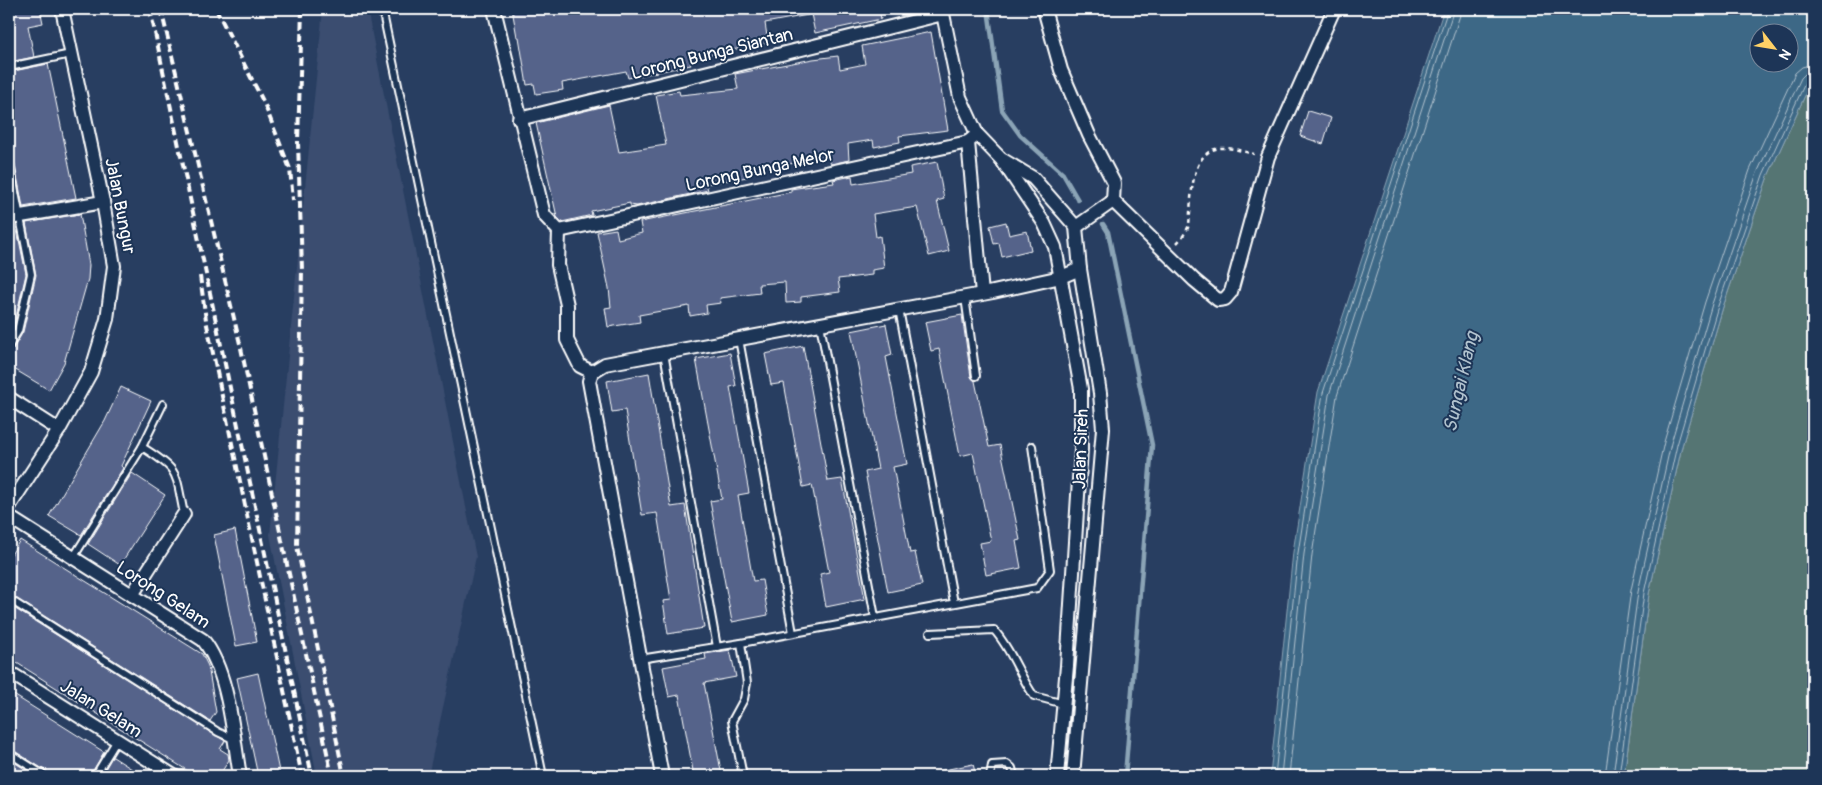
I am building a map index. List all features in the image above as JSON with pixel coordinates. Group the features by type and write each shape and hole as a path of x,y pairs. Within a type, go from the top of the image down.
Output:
{"street":[{"name":"Jalan Bungur","path":"9,506 58,430 91,372 107,319 114,266 103,202 62,9"},
{"path":"494,9 519,119 544,215 559,232 558,265 567,305 567,340 580,366 592,372"},
{"path":"1044,9 1061,70 1089,135 1114,183 1114,201 1166,253 1218,300 1225,300 1231,292 1268,157 1334,9"},
{"name":"Lorong Bunga Siantan","path":"519,119 942,12"},
{"name":"Jalan Sireh","path":"942,12 960,97 972,138 1001,159 1033,178 1076,227 1080,269 1096,360 1103,429 1073,776"},
{"path":"972,138 982,294"},
{"name":"Lorong Bunga Melor","path":"559,232 972,138"},
{"name":"Jalan Sireh","path":"1001,159 1024,196 1044,223 1055,247 1081,388 1082,420 1064,704 1057,776"},
{"path":"1076,227 1114,201"},
{"path":"15,217 103,202"},
{"path":"662,776 589,381 592,372 605,364 982,294 1061,277 1080,269"},
{"path":"9,398 58,430"},
{"path":"132,595 184,514"},
{"name":"Lorong Gelam","path":"9,517 203,640 214,653 221,671 240,776"},
{"name":"Jalan Gelam","path":"9,672 174,776"}],"lane":[{"path":"382,9 542,776"},
{"path":"9,67 71,54"},
{"path":"9,162 15,217 31,274 18,332 9,346"},
{"path":"965,297 976,376"},
{"path":"900,309 954,603"},
{"path":"820,324 875,617"},
{"path":"739,339 793,633"},
{"path":"664,353 717,647"},
{"path":"73,558 142,447 164,404"},
{"path":"640,659 741,643 1037,588 1050,570 1032,446"},
{"path":"142,447 168,463 174,471 184,514"},
{"path":"9,599 218,732 233,739"},
{"path":"930,633 994,630 1009,648 1026,686 1034,696 1064,704"},
{"path":"741,643 747,683 744,699 732,721 742,776"},
{"path":"95,776 117,740"},
{"path":"9,753 45,776"},
{"path":"990,776 992,765 1007,764 1012,768 1014,776"}],"path":[{"path":"1166,253 1178,242 1189,226 1192,189 1198,166 1210,152 1223,148 1268,157"}],"shaded area":[{"path":"323,9 367,9 476,557 428,776 317,776 270,535"}],"green space":[{"path":"1813,78 1813,776 1624,776 1649,594 1682,446 1723,307 1768,176"}],"water":[{"name":"Sungai Klang","path":"1444,9 1813,9 1813,78 1768,176 1723,307 1682,446 1649,594 1624,776 1270,776 1293,552 1318,392"}],"building":[{"path":"9,9 40,9 43,23 28,26 34,57 9,62"},
{"path":"512,9 679,9 681,15 716,9 807,9 808,15 765,23 768,43 690,58 691,65 628,78 626,71 562,83 563,90 536,94 534,84 527,85"},
{"path":"810,9 879,9 881,19 815,33"},
{"path":"931,32 948,130 899,136 900,142 874,147 873,140 848,144 849,160 831,164 828,158 789,164 788,161 745,168 747,177 706,184 708,190 637,206 630,205 630,203 591,211 592,215 562,222 557,217 536,123 609,105 619,152 666,145 656,95 679,91 680,95 738,89 735,74 813,59 838,56 840,69 865,64 862,46"},
{"path":"48,64 76,198 23,207 14,160 9,156 9,72"},
{"path":"1308,111 1331,118 1323,144 1300,136"},
{"path":"937,162 944,199 937,201 949,251 929,256 917,207 873,214 876,237 880,236 884,268 872,270 872,275 838,279 840,292 801,297 801,302 786,303 785,282 759,284 760,293 720,298 721,303 706,305 707,313 690,316 689,306 639,315 640,322 608,327 605,308 611,307 609,288 597,232 616,229 618,239 642,233 640,222 791,192 791,189 834,183 833,180 852,176 853,184 911,174 910,167"},
{"path":"9,186 13,209 9,210"},
{"path":"80,214 89,265 88,279 64,363 49,390 9,366 9,351 13,349 23,332 36,275 26,223"},
{"path":"1006,222 1009,235 1027,231 1031,250 1002,257 999,243 994,244 990,226"},
{"path":"16,225 26,274 13,329 9,337 9,226"},
{"path":"962,315 971,377 975,381 989,447 1000,445 1020,540 1016,541 1021,568 986,575 980,543 991,541 973,453 960,456 939,349 931,351 925,322"},
{"path":"886,324 892,355 886,357 907,464 893,467 910,553 915,552 922,585 888,592 865,472 878,469 851,331"},
{"path":"803,346 828,481 842,479 865,599 826,607 820,574 829,572 812,485 803,487 784,383 771,385 765,354"},
{"path":"730,353 736,386 730,387 749,493 738,495 753,581 762,580 768,615 732,622 710,501 722,499 696,359"},
{"path":"649,373 671,507 685,505 704,628 668,634 663,601 671,600 657,513 642,515 625,410 612,412 607,381"},
{"path":"121,387 151,401 121,466 123,468 81,535 49,516 105,421"},
{"path":"132,473 165,495 120,565 88,544"},
{"path":"235,530 257,642 236,646 214,535"},
{"path":"20,540 202,654 208,666 216,712 210,721 9,594 9,558"},
{"path":"9,605 225,741 220,749 228,754 229,760 219,776 196,776 9,658"},
{"path":"730,650 736,677 704,683 722,776 694,776 679,695 669,697 663,667 706,659 705,654"},
{"path":"258,673 280,776 258,776 237,678"},
{"path":"9,692 104,752 90,776 50,776 48,772 9,748"},
{"path":"113,757 143,776 101,776"},
{"path":"9,759 36,776 9,776"},
{"path":"973,764 976,776 940,776 939,771"}],"waterway":[{"path":"988,9 1002,110 1020,135 1063,174 1078,200"},
{"path":"1103,224 1108,232 1152,445 1125,776"}],"railway":[{"path":"150,9 312,776"},
{"path":"161,9 241,348 332,776"},
{"path":"216,9 264,103 290,169 293,200"},
{"path":"302,9 298,142 302,270 297,546 344,776"},
{"path":"200,276 206,320 302,776"}]}
